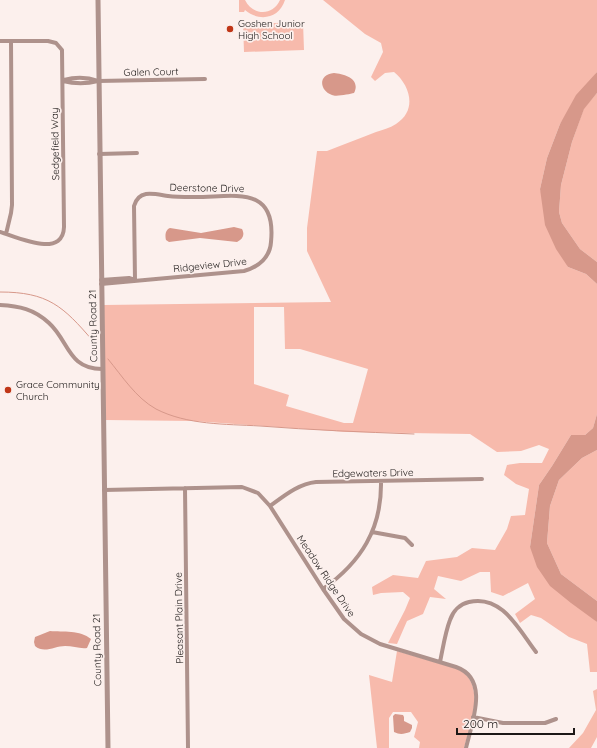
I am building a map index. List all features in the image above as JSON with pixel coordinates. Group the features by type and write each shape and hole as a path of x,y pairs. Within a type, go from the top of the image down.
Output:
{"street":[{"name":"County Road 21","path":"98,0 108,748"},
{"path":"0,41 11,41 12,205 6,234 0,232"},
{"name":"Sedgefield Way","path":"6,234 45,245 58,241 63,234 64,227 62,54 56,43 48,41 11,41"},
{"name":"Galen Court","path":"62,81 72,78 90,78 98,81 205,79"},
{"path":"99,154 137,153"},
{"name":"Deerstone Drive","path":"135,280 134,210 136,200 142,195 150,194 193,197 239,195 255,199"},
{"name":"Ridgeview Drive","path":"101,282 129,282 135,280 244,271 255,267 269,252 271,241 270,218 264,207 255,199"},
{"path":"0,305 22,307 41,316 49,323 72,355 80,363 91,368 102,369"},
{"name":"Edgewaters Drive","path":"270,506 307,483 482,479"},
{"path":"323,589 338,578 355,561 362,551 372,532 380,504 381,481"},
{"name":"Meadow Ridge Drive","path":"104,490 242,487 258,493 270,506 344,619 353,627 369,639 392,648 462,669 470,675 476,686 476,701 466,748"},
{"name":"Pleasant Plain Drive","path":"185,488 188,748"},
{"path":"372,532 405,538 412,545"},
{"path":"440,662 450,619 461,605 476,601 492,603 504,611 536,652"},
{"path":"473,717 503,723 545,723 556,719"}],"shaded area":[{"path":"239,0 245,0 253,9 263,12 273,9 280,0 285,0 278,11 273,15 262,17 250,14 245,10 244,12 239,12"},
{"path":"323,0 597,0 597,72 560,124 547,158 540,189 568,267 586,274 597,284 597,414 593,428 585,435 571,435 539,485 530,547 597,622 597,672 590,672 587,644 569,637 541,618 531,615 520,623 515,614 535,599 528,583 503,596 491,592 490,572 480,572 461,581 438,576 434,589 446,599 430,597 423,614 407,621 397,644 388,643 410,598 403,592 373,595 372,587 393,575 418,578 426,561 457,557 472,548 495,550 507,529 511,516 525,515 529,489 516,484 504,475 507,465 520,463 542,463 549,449 539,445 521,451 497,452 470,434 347,432 193,421 105,420 104,305 331,302 307,251 307,228 317,151 327,151 391,127 403,119 409,106 408,91 400,78 394,72 385,73 375,81 371,77 383,52 381,43 365,34","holes":["254,307 284,307 285,349 300,349 368,369 353,423 344,423 286,406 289,395 254,384"]},
{"path":"303,22 304,50 244,52 243,24"},
{"path":"597,72 597,93 584,109 572,142 561,185 559,212 562,223 580,249 597,262 597,284 586,274 568,267 556,249 545,225 540,189 547,158 560,124 576,95"},
{"path":"334,73 347,76 354,81 356,88 354,93 334,96 325,90 322,83 323,80 329,74"},
{"path":"597,93 597,262 580,249 562,223 559,212 561,185 572,142 584,108"},
{"path":"234,227 242,229 243,233 241,240 237,242 200,238 169,242 166,240 166,232 170,228 201,233"},
{"path":"597,414 597,450 582,458 559,480 550,506 547,543 561,574 597,601 597,622 550,586 537,567 530,547 539,485 571,435 585,435 593,428"},
{"path":"597,450 597,601 561,574 547,543 550,506 559,480 582,458"},
{"path":"50,631 77,633 91,639 87,648 61,646 46,650 35,646 35,637"},
{"path":"397,651 458,669 467,676 472,684 474,705 464,748 419,748 420,742 414,737 418,722 411,712 393,712 389,718 389,748 377,748 369,675 392,682"},
{"path":"597,689 597,737 591,748 569,748 583,733 596,710 593,691"},
{"path":"395,714 403,715 404,721 412,725 410,732 398,734 394,732 393,716"}],"waterway":[{"path":"0,292 31,295 43,298 53,303 73,319 93,341"},
{"path":"108,359 142,399 156,409 180,418 220,424 414,434"}],"place":[{"name":"Goshen Junior High School","path":"230,29"},
{"name":"Grace Community Church","path":"8,390"}]}
